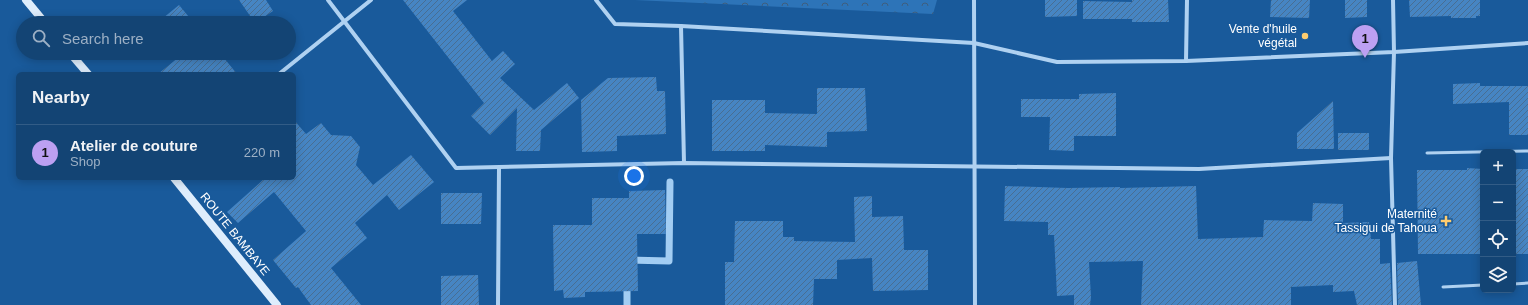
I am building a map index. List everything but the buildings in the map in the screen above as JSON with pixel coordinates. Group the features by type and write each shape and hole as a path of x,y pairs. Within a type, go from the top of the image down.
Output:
{"street":[{"path":"26,0 39,16"},
{"path":"328,0 456,168 684,164 1199,169 1391,158"},
{"path":"281,72 371,0"},
{"path":"596,0 615,24 681,26 974,43 1057,62 1186,61 1394,52 1528,43"},
{"path":"974,0 975,305"},
{"path":"1186,61 1187,0"},
{"path":"1393,0 1394,52 1391,158 1395,305"},
{"path":"681,26 684,164"},
{"path":"76,60 86,72"},
{"path":"498,305 499,168"},
{"name":"ROUTE BAMBAYE","path":"176,180 277,305"}],"lane":[{"path":"1427,153 1528,151"},
{"path":"1516,284 1528,283"},
{"path":"1443,287 1480,285"}],"green space":[{"path":"635,0 937,0 933,14"}],"waterway":[{"path":"628,260 669,261 670,182"},
{"path":"627,291 627,305"}],"place":[{"name":"Vente d'huile végétal","path":"1305,36"},
{"name":"Atelier de couture","path":"1365,58"},
{"name":"Maternité Tassigui de Tahoua","path":"1446,221"}]}
